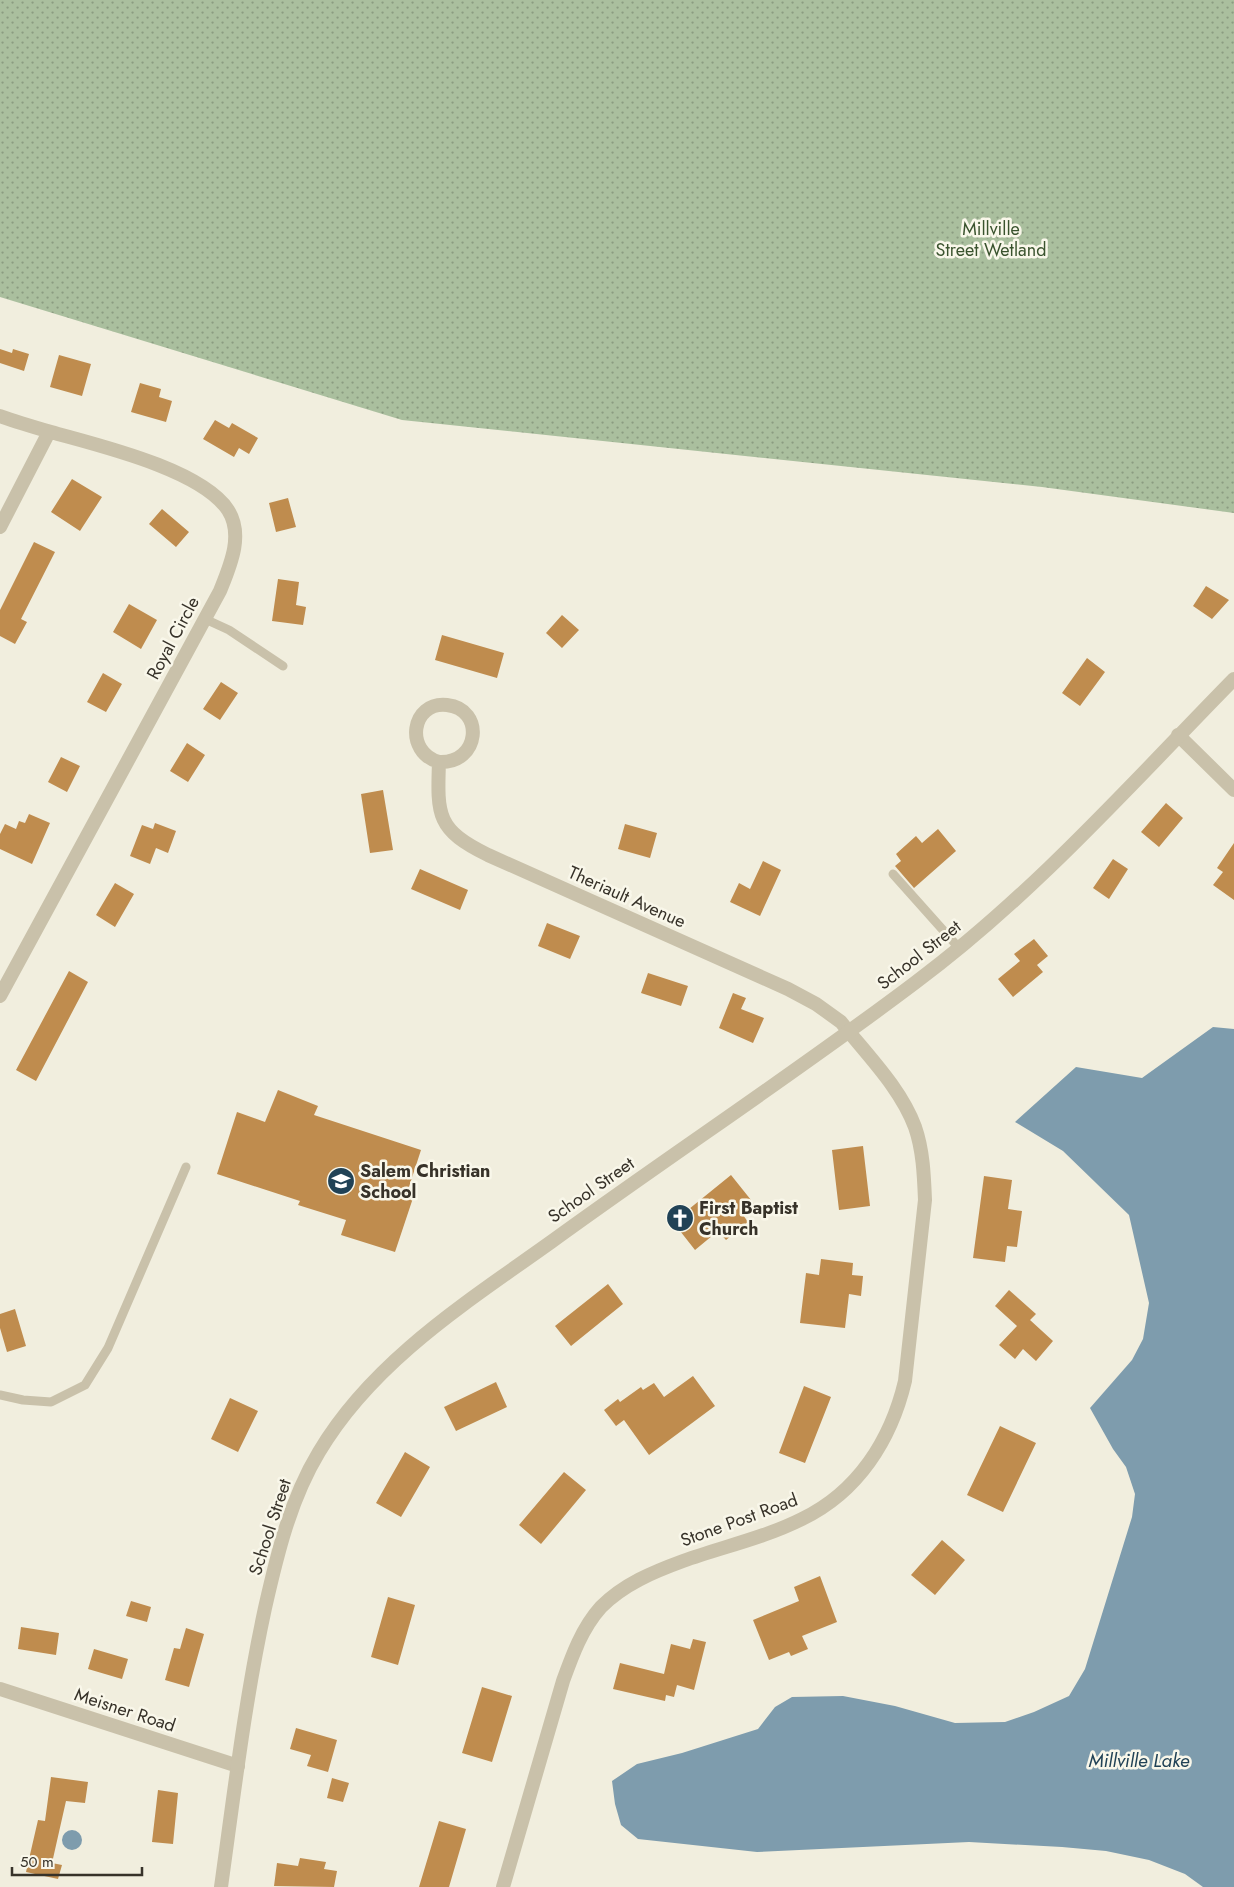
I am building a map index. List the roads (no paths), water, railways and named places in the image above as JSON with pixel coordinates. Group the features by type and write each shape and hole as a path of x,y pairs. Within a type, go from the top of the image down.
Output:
{"street":[{"name":"Royal Circle","path":"0,416 111,449 178,474 214,495 228,511 234,531 234,552 220,591 0,996"},
{"path":"0,527 50,432"},
{"name":"School Street","path":"221,1887 238,1766 261,1627 280,1548 303,1483 318,1453 359,1397 419,1339 473,1298 605,1202 779,1083 959,948 1029,887 1073,845 1234,678"},
{"path":"442,705 453,706 464,712 471,722 472,740 463,756 452,762 439,762 428,758 420,749 416,737 417,725 422,715 431,708 442,705"},
{"path":"1178,735 1234,790"},
{"name":"Theriault Avenue","path":"439,762 438,801 441,813 454,835 469,846 788,989 833,1015 849,1032"},
{"name":"Stone Post Road","path":"504,1887 563,1681 577,1645 600,1608 619,1591 640,1578 695,1557 782,1528 804,1519 822,1508 861,1472 883,1443 892,1424 903,1389 910,1348 924,1200 924,1173 918,1140 906,1108 894,1088 849,1032"},
{"name":"Meisner Road","path":"0,1689 238,1766"}],"lane":[{"path":"205,619 229,630 284,666"},
{"path":"893,874 959,948"},
{"path":"0,1395 23,1400 51,1402 84,1385 108,1348 186,1167"}],"water":[{"name":"Millville Lake","path":"1213,1027 1234,1029 1234,1887 1203,1887 1185,1874 1149,1860 1106,1851 1062,1847 969,1842 757,1852 638,1839 621,1825 615,1804 612,1781 637,1764 682,1753 758,1729 775,1707 792,1697 843,1696 895,1706 955,1723 1005,1722 1034,1712 1069,1696 1085,1669 1132,1517 1135,1494 1126,1467 1113,1449 1090,1408 1132,1360 1143,1339 1149,1303 1129,1215 1063,1151 1015,1122 1076,1067 1142,1078"},
{"path":"72,1830 79,1833 82,1840 79,1847 72,1850 65,1847 62,1840 65,1833"}],"place":[{"name":"Salem Christian School","path":"341,1181"},
{"name":"First Baptist Church","path":"680,1218"}],"park label":[{"name":"Millville Street Wetland","path":"991,239"}]}
